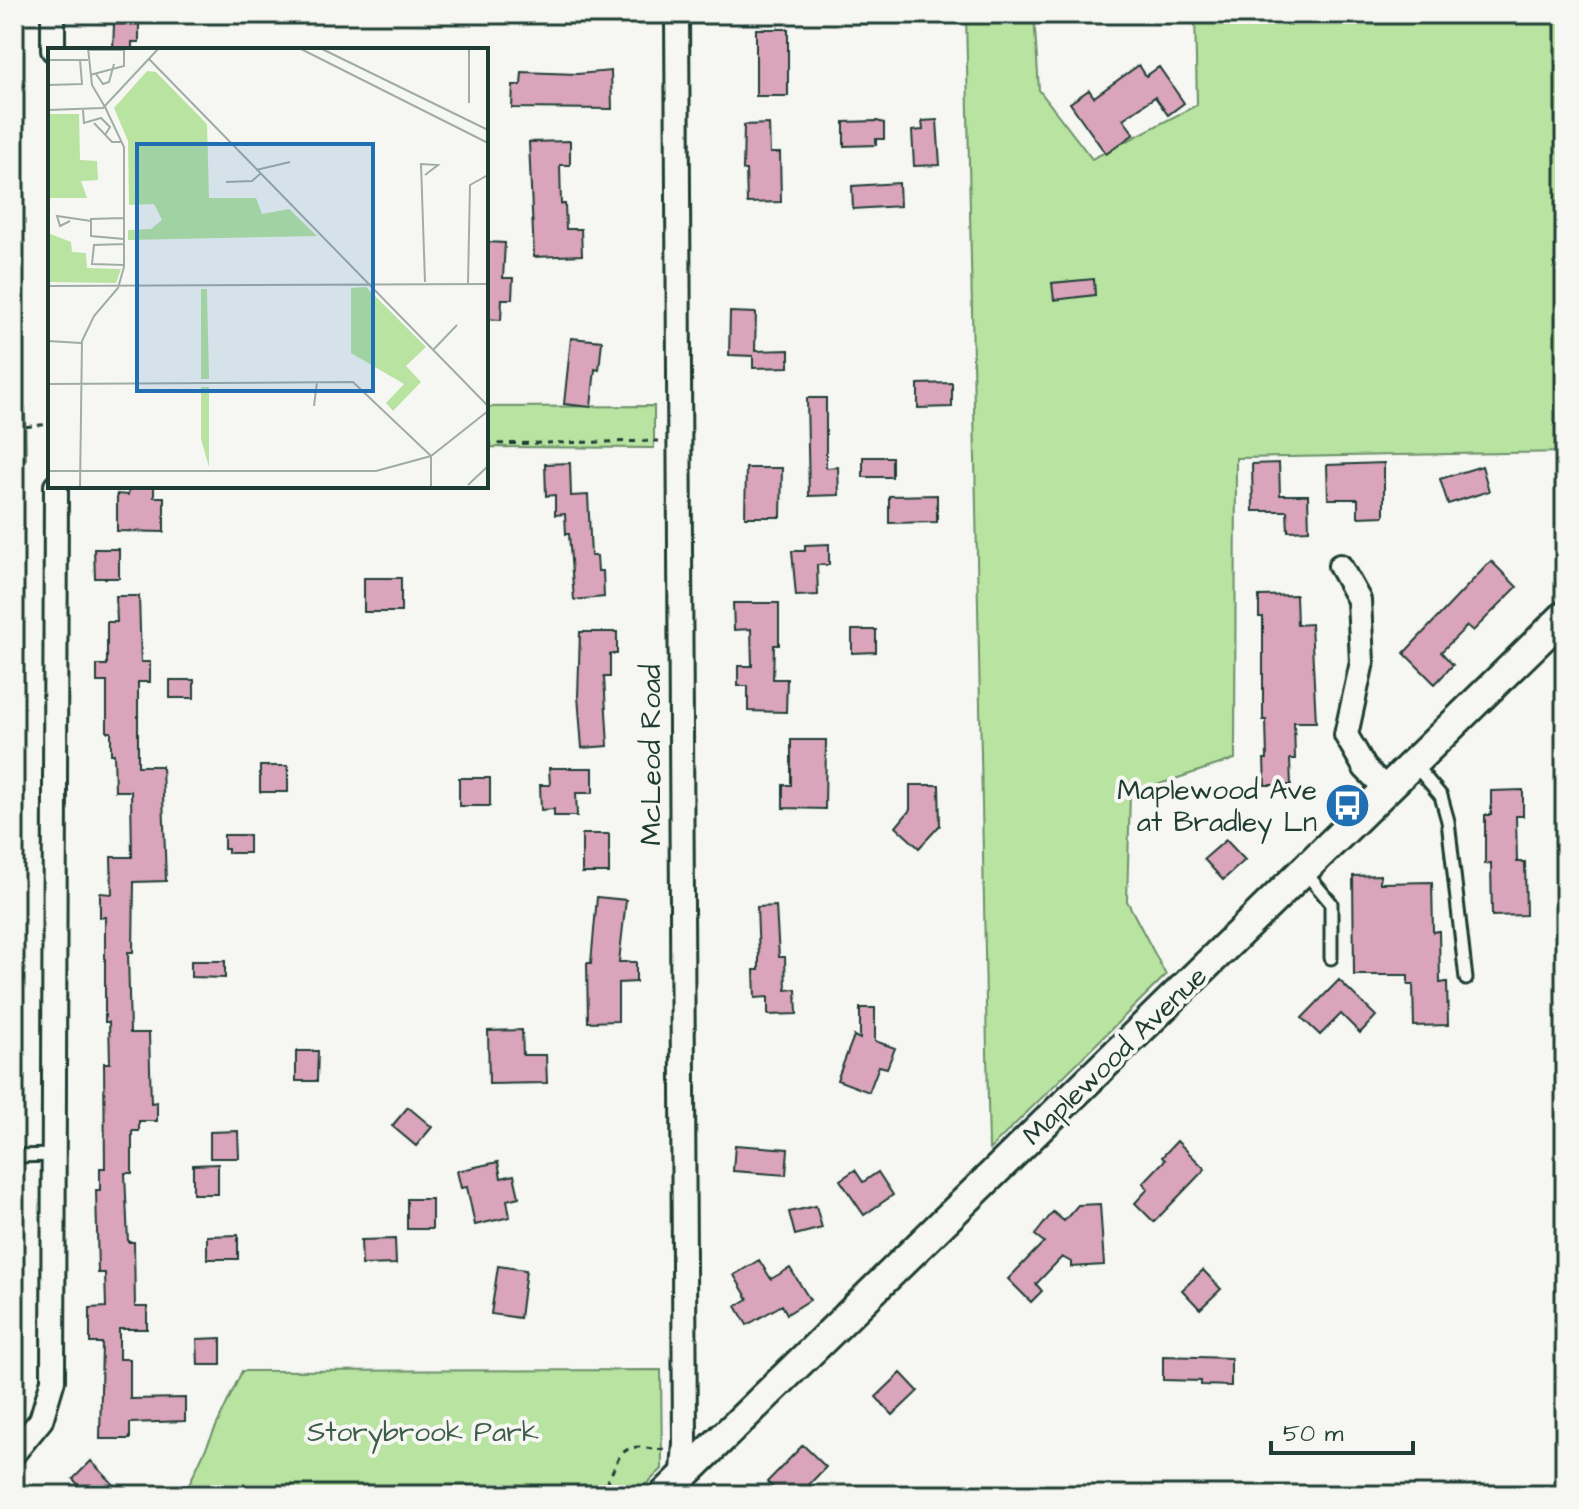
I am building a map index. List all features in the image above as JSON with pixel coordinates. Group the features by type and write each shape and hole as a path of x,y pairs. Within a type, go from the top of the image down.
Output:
{"street":[{"path":"53,14 53,48"},
{"name":"McLeod Road","path":"676,1489 685,1443 677,14"},
{"path":"14,1453 41,1420 53,1380 56,488"},
{"path":"1340,566 1359,600 1362,662 1346,735 1365,768 1387,790"},
{"name":"Maplewood Avenue","path":"676,1489 1565,615"}],"lane":[{"path":"1414,764 1441,796 1448,821 1466,979"},
{"path":"1305,871 1331,903 1331,958"},
{"path":"14,1156 54,1155"}],"path":[{"path":"14,428 48,424"},
{"path":"488,444 666,441 680,449"},
{"path":"572,1495 606,1484 620,1454 628,1448 656,1451 685,1443"}],"green space":[{"path":"966,14 1034,14 1039,90 1092,159 1197,105 1195,14 1565,14 1565,452 1236,458 1235,759 1130,794 1127,901 1166,975 989,1150"},
{"path":"654,406 654,448 490,447 488,458 488,407"},
{"path":"14,408 25,408 26,459 14,459"},
{"name":"Storybrook Park","path":"661,1370 662,1469 635,1495 184,1495 242,1371"}],"building":[{"path":"114,24 139,24 139,42 132,42 132,48 113,48"},
{"path":"756,29 788,29 788,96 756,96"},
{"path":"1139,65 1146,76 1159,67 1184,103 1168,115 1155,97 1123,119 1134,134 1106,154 1070,103 1089,90 1094,97"},
{"path":"611,71 612,109 512,108 513,85 521,85 522,72 577,74"},
{"path":"937,120 940,165 914,166 912,131 923,130 922,121"},
{"path":"844,122 884,123 884,139 876,139 876,145 844,146"},
{"path":"769,124 770,153 780,153 781,202 747,203 746,170 743,170 744,125"},
{"path":"570,141 570,165 560,165 561,204 565,204 566,229 581,229 582,255 534,257 529,142"},
{"path":"899,183 900,206 853,209 852,186"},
{"path":"488,242 505,243 503,278 513,278 512,299 502,299 501,320 488,319"},
{"path":"1094,279 1095,295 1054,300 1052,283"},
{"path":"730,312 756,313 755,351 789,350 789,367 753,368 753,356 729,355"},
{"path":"571,338 602,341 591,407 564,404"},
{"path":"952,383 952,407 918,408 918,384"},
{"path":"807,398 826,398 826,468 838,467 839,495 809,496"},
{"path":"863,457 892,457 892,477 863,477"},
{"path":"570,463 571,496 588,495 591,556 597,556 598,571 603,571 604,597 574,600 565,514 555,515 555,495 546,496 545,464"},
{"path":"1279,463 1280,495 1308,495 1309,530 1288,531 1287,511 1253,511 1252,464"},
{"path":"1384,463 1384,516 1358,517 1358,499 1328,499 1327,465"},
{"path":"1482,466 1489,491 1448,504 1440,479"},
{"path":"746,468 782,468 781,517 745,517"},
{"path":"129,488 154,488 154,497 164,497 164,532 117,531 117,494 128,495"},
{"path":"937,495 937,522 889,523 889,496"},
{"path":"829,544 829,565 817,565 818,595 796,596 792,551 805,551 805,545"},
{"path":"94,549 119,549 119,578 95,578"},
{"path":"1491,561 1517,587 1473,631 1467,626 1441,652 1453,665 1435,684 1404,653"},
{"path":"364,578 401,578 401,612 364,612"},
{"path":"1296,595 1297,625 1311,624 1316,722 1294,722 1295,759 1290,759 1291,785 1265,785 1263,617 1259,617 1259,596"},
{"path":"116,596 139,596 141,662 150,662 150,682 138,682 138,766 162,766 166,881 134,882 133,952 128,952 130,1033 149,1033 151,1103 157,1102 157,1121 139,1121 139,1131 132,1131 132,1173 125,1173 128,1242 134,1242 135,1307 147,1307 147,1329 119,1329 119,1359 130,1359 130,1399 185,1398 185,1421 130,1423 130,1439 100,1439 102,1343 90,1343 90,1308 106,1307 105,1273 98,1273 96,1190 100,1190 100,1168 105,1168 104,1063 110,1063 109,1022 105,1022 105,917 100,917 100,893 112,894 111,857 132,857 131,791 115,791 114,754 111,754 111,732 107,732 107,682 97,682 97,665 107,665 107,622 117,622"},
{"path":"733,603 779,603 779,645 774,645 773,679 787,679 786,712 748,711 748,686 738,686 738,666 752,666 751,629 734,630"},
{"path":"852,630 876,630 876,652 852,653"},
{"path":"580,632 617,632 617,654 610,654 610,677 604,677 608,746 582,748 578,696"},
{"path":"170,680 194,680 194,698 170,698"},
{"path":"791,740 826,740 825,809 783,808 783,785 791,785"},
{"path":"260,766 288,766 288,792 260,792"},
{"path":"549,768 593,768 593,793 576,793 577,816 554,816 554,809 541,810 540,785 550,785"},
{"path":"459,778 490,778 490,806 459,806"},
{"path":"910,785 939,785 940,825 919,848 896,827 910,810"},
{"path":"1523,790 1523,816 1516,816 1517,862 1525,862 1526,915 1492,916 1491,863 1485,864 1485,815 1491,815 1491,791"},
{"path":"582,834 609,834 609,873 582,873"},
{"path":"224,835 249,835 249,853 228,853 228,849 224,849"},
{"path":"1226,840 1245,860 1223,880 1204,859"},
{"path":"1380,875 1380,883 1432,882 1433,932 1439,931 1440,983 1447,982 1448,1025 1414,1026 1413,985 1408,985 1408,975 1354,975 1353,876"},
{"path":"597,897 626,900 619,962 636,962 636,982 618,983 618,1021 588,1022 587,963 591,963"},
{"path":"776,906 779,957 785,957 786,990 796,989 797,1014 768,1015 768,997 755,998 754,970 759,970 757,907"},
{"path":"191,961 225,961 225,978 191,977"},
{"path":"1339,980 1376,1016 1360,1033 1341,1014 1320,1035 1302,1018"},
{"path":"860,1008 875,1008 875,1041 895,1048 887,1068 879,1066 869,1092 837,1080 854,1036 860,1039"},
{"path":"522,1030 523,1055 546,1055 547,1083 489,1084 488,1031"},
{"path":"296,1051 318,1051 317,1081 296,1081"},
{"path":"408,1107 432,1127 416,1146 392,1126"},
{"path":"238,1131 239,1158 210,1158 210,1132"},
{"path":"1177,1141 1205,1169 1154,1222 1135,1203 1148,1189 1143,1183 1165,1160 1162,1157"},
{"path":"735,1145 788,1149 786,1175 733,1171"},
{"path":"498,1162 501,1178 514,1175 519,1197 507,1200 510,1217 475,1225 467,1187 461,1188 457,1171"},
{"path":"218,1164 218,1194 193,1194 193,1165"},
{"path":"855,1170 863,1182 878,1172 893,1195 864,1215 840,1180"},
{"path":"407,1199 432,1199 432,1229 407,1229"},
{"path":"1100,1204 1104,1265 1071,1267 1071,1262 1062,1257 1036,1284 1042,1291 1031,1302 1008,1279 1044,1242 1035,1235 1053,1212 1064,1221 1078,1205"},
{"path":"816,1206 822,1228 795,1235 789,1212"},
{"path":"238,1235 238,1259 207,1259 207,1236"},
{"path":"395,1239 396,1264 362,1265 361,1240"},
{"path":"759,1260 771,1279 790,1268 810,1300 787,1314 782,1305 747,1325 736,1306 748,1299 734,1275"},
{"path":"498,1266 526,1270 520,1318 491,1314"},
{"path":"1203,1270 1221,1289 1200,1309 1182,1290"},
{"path":"221,1338 221,1365 198,1365 197,1339"},
{"path":"1163,1356 1231,1358 1231,1386 1163,1380"},
{"path":"901,1373 918,1391 893,1415 876,1397"},
{"path":"803,1445 826,1467 799,1495 780,1495 767,1482"},
{"path":"91,1461 124,1495 88,1495 73,1479"}],"place":[{"name":"Maplewood Ave at Bradley Ln","path":"1348,806"}]}
